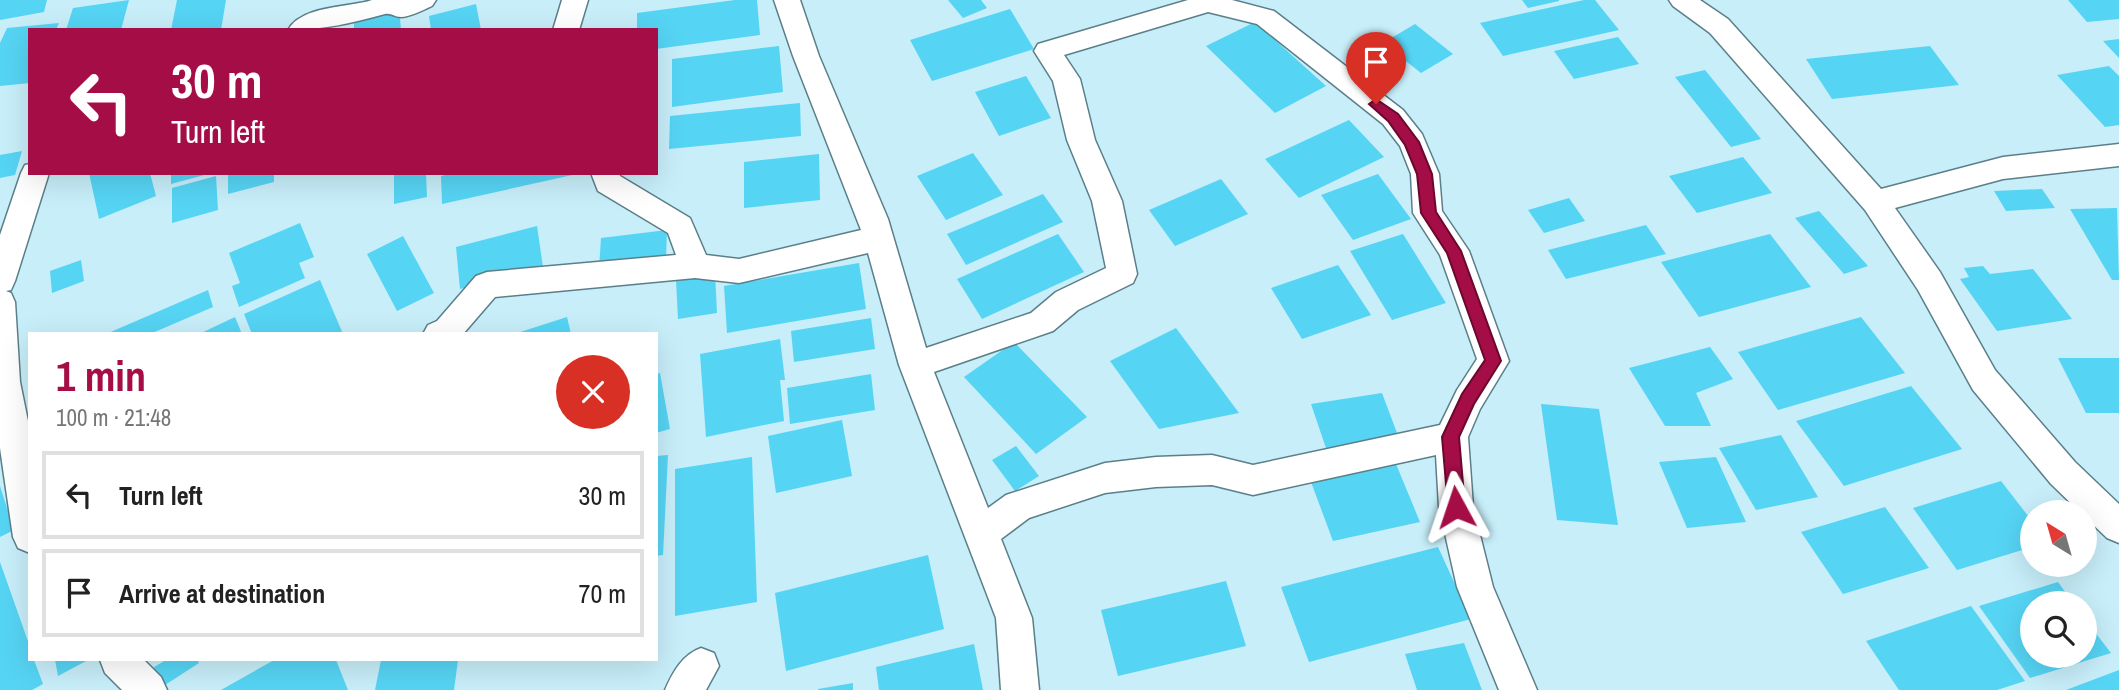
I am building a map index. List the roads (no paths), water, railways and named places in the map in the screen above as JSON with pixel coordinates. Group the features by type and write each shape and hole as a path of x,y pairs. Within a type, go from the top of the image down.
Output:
{"street":[{"path":"306,28 329,16 354,15 392,3 401,8 423,0"},
{"path":"567,28 575,0"},
{"path":"787,0 806,56 879,238 915,365 1014,618 1020,690"},
{"path":"1682,0 1719,26 1875,202 1929,281 1984,380 2063,473 2119,527"},
{"path":"915,365 1042,322 1067,301 1122,274 1107,201 1081,140 1066,79 1047,51 1208,1 1265,17 1393,117 1412,142 1425,174 1428,213 1454,251 1493,361 1468,400 1451,437 1456,507 1475,587 1518,690"},
{"path":"1875,202 2003,168 2119,155"},
{"path":"0,281 34,175"},
{"path":"606,175 608,183 680,226 695,266"},
{"path":"444,332 487,285 695,266 738,271 879,238"},
{"path":"0,302 4,382 18,450 28,522"},
{"path":"980,534 1018,506 1105,478 1156,472 1212,470 1253,480 1451,437"},
{"path":"119,661 146,689"}]}
